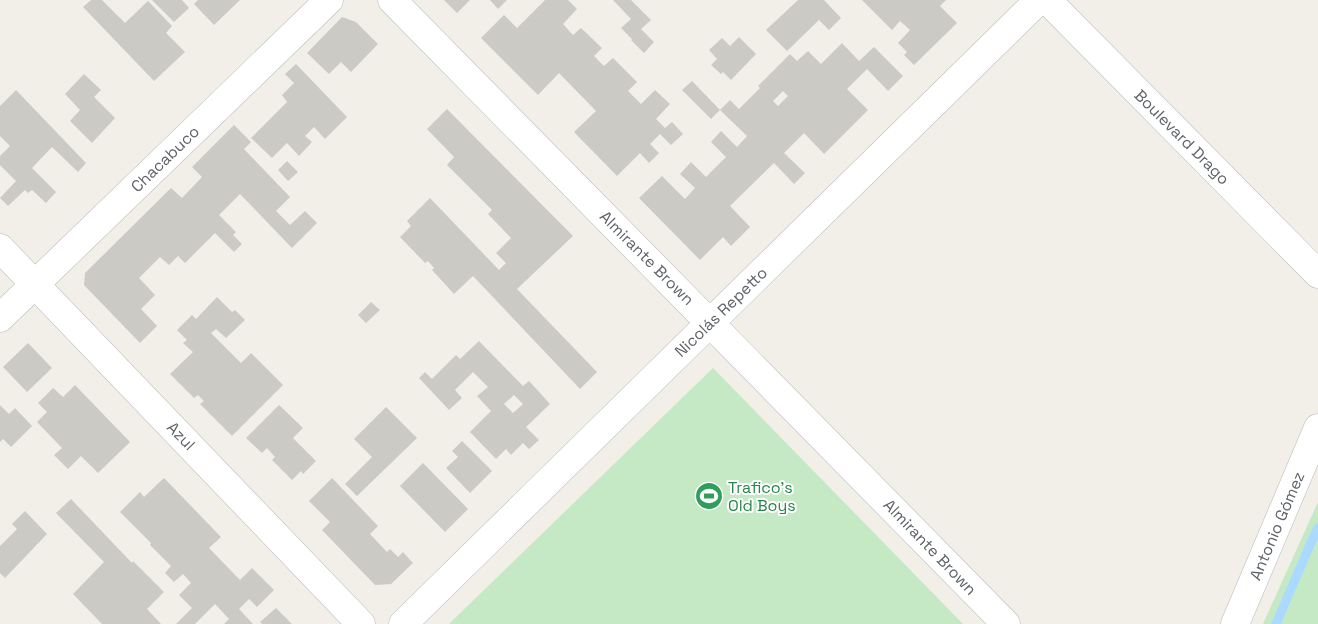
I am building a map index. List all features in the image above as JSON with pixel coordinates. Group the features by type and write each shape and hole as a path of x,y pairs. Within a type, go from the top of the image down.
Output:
{"street":[{"name":"Chacabuco","path":"0,318 330,0"},
{"name":"Almirante Brown","path":"392,0 1006,624"},
{"name":"Nicolás Repetto","path":"403,624 1039,0"},
{"name":"Boulevard Drago","path":"1047,0 1318,274"},
{"name":"Azul","path":"0,248 362,624"},
{"name":"Antonio Gómez","path":"1235,624 1318,428"}],"green space":[{"name":"Trafico's Old Boys","path":"713,368 963,624 449,624"},
{"path":"1318,502 1318,624 1263,624"}],"building":[{"path":"91,0 102,0 125,23 148,1 172,26 166,33 185,52 154,81 83,7"},
{"path":"152,0 182,0 189,8 174,22"},
{"path":"198,0 240,0 214,25 194,4"},
{"path":"444,0 470,0 457,13"},
{"path":"490,0 507,0 498,9"},
{"path":"545,0 568,0 577,9 563,24 573,35 581,28 602,48 594,56 604,66 613,58 637,82 628,91 641,104 655,90 670,104 656,119 665,128 672,122 683,134 671,145 660,134 650,144 659,153 649,163 640,153 617,176 574,132 596,111 559,73 538,95 481,38 504,15 517,28"},
{"path":"613,0 631,0 651,20 641,29 654,42 644,53 621,28 631,19"},
{"path":"798,0 824,0 841,18 829,30 819,20 787,51 766,30"},
{"path":"862,0 946,0 940,6 957,23 914,65 904,55 907,52 898,43 910,30 900,21 892,30"},
{"path":"342,17 356,22 378,44 351,72 341,62 329,74 307,53"},
{"path":"739,37 756,54 731,80 723,72 721,74 711,65 717,59 709,50 722,38 730,46"},
{"path":"842,43 859,61 874,47 903,76 888,91 867,69 847,89 868,110 824,154 804,133 784,153 805,173 794,184 774,163 730,206 750,227 731,246 723,237 700,260 639,198 662,176 685,199 695,188 680,174 691,162 706,177 726,157 711,142 721,131 737,147 747,136 720,110 730,100 739,109 760,88 758,86 790,54 797,61 808,51 821,64","holes":["783,91 788,96 778,106 773,101"]},
{"path":"296,64 347,117 325,139 314,127 305,136 312,142 299,156 287,143 272,158 251,138 287,102 282,95 294,83 285,74"},
{"path":"84,74 101,90 94,97 115,118 92,143 70,121 80,110 65,94"},
{"path":"692,81 720,110 711,119 682,90"},
{"path":"16,90 86,163 78,172 52,147 32,168 56,192 46,203 32,190 28,193 25,190 8,206 0,198 16,181 0,165 0,156 10,146 0,136 0,106"},
{"path":"447,109 573,236 517,289 597,372 580,389 473,276 454,294 432,270 434,268 428,261 425,263 400,237 411,226 407,221 430,198 499,270 506,263 496,253 511,238 488,214 492,210 447,165 454,157 427,129"},
{"path":"234,125 251,142 244,149 290,197 276,211 290,225 305,211 317,223 292,248 240,194 219,215 236,232 233,235 242,244 234,252 215,233 185,263 178,256 169,265 160,257 139,278 155,295 141,309 157,326 140,343 84,285 85,273 171,188 182,198 202,177 192,167"},
{"path":"287,161 298,172 288,181 278,170"},
{"path":"217,297 232,312 235,310 245,320 226,338 216,329 211,333 241,363 251,353 283,385 232,436 200,404 204,401 198,395 194,398 170,374 193,352 183,343 187,340 177,330 192,315 196,319"},
{"path":"371,302 380,310 366,323 358,315"},
{"path":"479,341 523,386 529,381 550,404 526,427 539,440 529,449 523,443 511,455 506,449 496,459 470,432 491,411 477,396 488,387 473,372 455,390 462,398 449,410 419,378 425,372 432,379 456,355 460,359","holes":["514,395 523,404 513,413 504,404"]},
{"path":"28,343 52,368 27,392 3,367"},
{"path":"75,385 130,442 98,473 81,456 68,469 54,455 62,448 37,422 47,412 38,403 53,388 63,397"},
{"path":"0,405 9,414 15,408 32,426 11,447 3,439 0,442"},
{"path":"279,405 303,428 293,438 316,461 303,474 301,471 292,480 272,460 275,457 267,448 262,453 246,438"},
{"path":"386,407 417,438 357,496 345,484 372,457 354,439"},
{"path":"462,441 492,471 470,493 446,468 458,457 452,451"},
{"path":"423,463 468,509 445,532 400,486"},
{"path":"164,478 221,537 209,548 240,580 252,568 274,590 257,607 249,599 239,609 253,624 224,624 229,619 215,604 195,624 176,624 192,608 179,595 191,583 183,574 174,582 165,573 171,566 120,512 140,492 144,497"},
{"path":"332,478 378,526 370,534 387,552 390,549 398,557 403,552 413,563 391,584 375,585 322,530 330,522 309,501"},
{"path":"71,499 132,563 133,561 164,592 147,609 161,624 102,624 73,594 104,562 56,513"},
{"path":"25,511 47,534 5,578 0,573 0,546 17,529 12,524"},
{"path":"276,608 292,624 262,624 260,622"}],"waterway":[{"path":"1276,624 1318,528"}],"place":[{"name":"Trafico's Old Boys","path":"709,496"}]}
